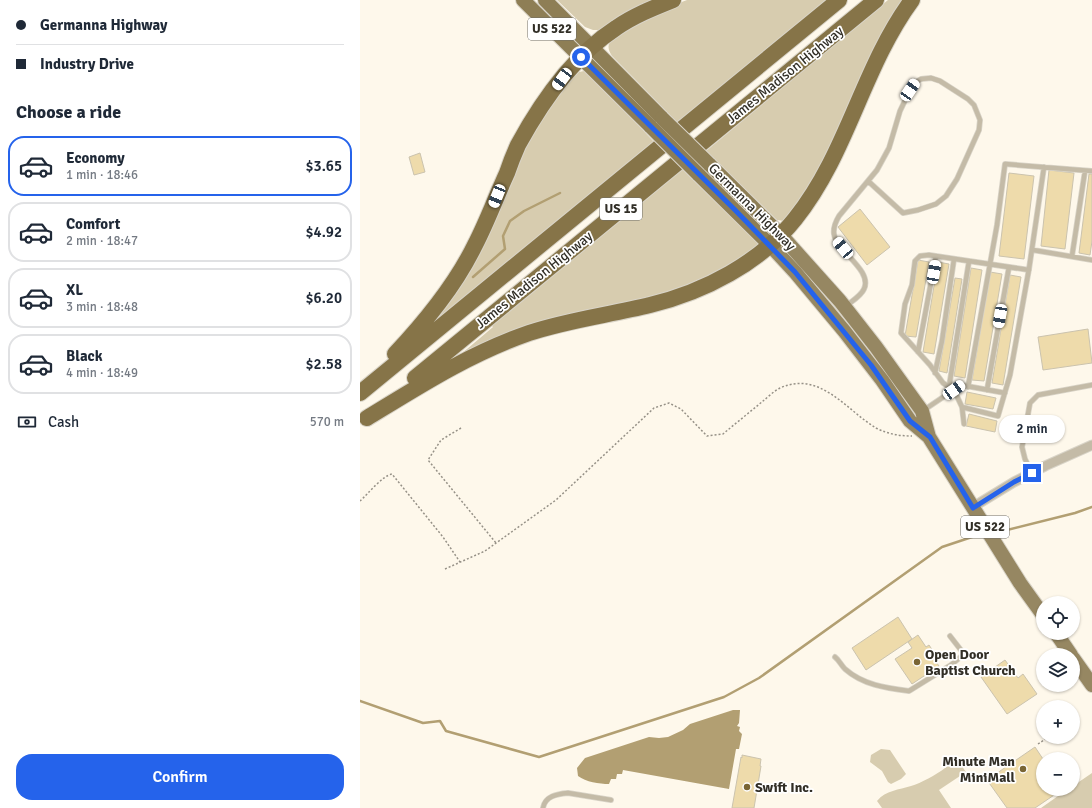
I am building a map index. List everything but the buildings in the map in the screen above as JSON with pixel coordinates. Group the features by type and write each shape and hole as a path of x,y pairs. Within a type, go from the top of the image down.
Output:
{"highway":[{"name":"Germanna Highway","path":"523,0 662,118 709,164 775,240"},
{"name":"Germanna Highway","path":"545,0 586,52 651,127 698,174 775,240"},
{"path":"360,390 425,321 458,275 475,246 518,146 553,90 568,71 586,52 616,27 673,0"},
{"name":"James Madison Highway","path":"360,393 840,0"},
{"name":"James Madison Highway","path":"364,421 876,0"},
{"path":"364,421 445,370 497,345 562,323 651,304 676,297 720,278 736,269 775,240 795,219 825,176 879,54 891,32 912,0"}],"main road":[{"name":"Germanna Highway","path":"775,240 845,307 922,411 930,437 1020,583 1036,605"},
{"name":"Germanna Highway","path":"775,240 795,272 882,380 910,421 930,437"},
{"path":"1080,668 1092,685"}],"street":[{"path":"973,508 1014,482 1092,445"}],"lane":[{"path":"845,307 863,290 866,284 865,278 835,239 833,232 839,216 877,170 889,148 900,112 910,90 916,82 921,79 930,78 940,81 974,105 980,120 979,130 957,179 946,196 936,204 903,213 868,181"},
{"path":"968,386 997,225 1005,164 1044,166 1092,172"},
{"path":"962,407 998,416 1010,375 1033,250 1044,166"},
{"path":"1072,256 1085,170"},
{"path":"1033,250 1092,260"},
{"path":"964,424 962,407 952,389 943,383 901,333 905,304 912,285 915,261 920,256 929,255 1029,270"},
{"path":"918,352 936,256"},
{"path":"935,373 943,334 954,259"},
{"path":"952,389 969,261"},
{"path":"988,390 1009,267"},
{"path":"910,421 952,389 961,385 1005,393"},
{"path":"1032,473 1025,459 1022,447 1027,412 1032,400 1038,395 1092,385"},
{"path":"835,656 845,669 865,682 879,687 909,691 964,654 950,636"},
{"path":"543,808 546,800 555,795 568,793 611,800"}],"path":[{"path":"445,569 485,551 556,500 654,408 669,403 681,409 707,436 714,436 723,434 778,389 797,383 810,384 830,393 876,428 889,434 930,437"},
{"path":"461,428 441,440 428,460 496,543"},
{"path":"360,501 381,481 392,474 443,537 460,562"}],"shaded area":[{"path":"557,0 659,0 601,30 593,30 585,27"},
{"path":"687,0 830,0 679,124 612,56 609,51 609,46 610,42 615,37 634,24"},
{"path":"888,0 909,0 831,156 784,221 777,220 706,151"},
{"path":"584,71 609,94 655,143 416,340 527,137 570,79 579,72"},
{"path":"682,169 757,241 759,246 710,279 454,360 493,327 491,325"},
{"path":"733,710 740,710 739,723 737,726 740,727 739,731 742,734 739,749 736,749 729,789 623,770 622,774 617,774 616,779 611,779 609,784 601,784 585,780 578,776 577,768 585,758 649,737 668,737 683,730 690,724"},
{"path":"881,749 890,750 906,774 901,779 891,784 888,782 882,771 870,762 871,755"},
{"path":"956,758 966,772 939,790 951,808 882,808 877,801 889,792 915,785 928,778 945,768"},
{"path":"1092,773 1092,808 1041,808 1058,796 1080,796 1080,781"}],"waterway":[{"path":"473,277 505,249 503,236 510,221 524,211 560,193"},
{"path":"1003,531 1075,513 1092,507"},
{"path":"360,701 423,723 440,721 446,731 539,757 724,697 759,678 942,547 975,536"}],"place":[{"name":"Open Door Baptist Church","path":"917,662"},
{"name":"Minute Man MiniMall","path":"1023,769"},
{"name":"Swift Inc.","path":"747,787"}],"route":[{"path":"581,57 770,245 795,272 871,365 910,421 930,437 973,508 1014,482 1032,473"}]}
